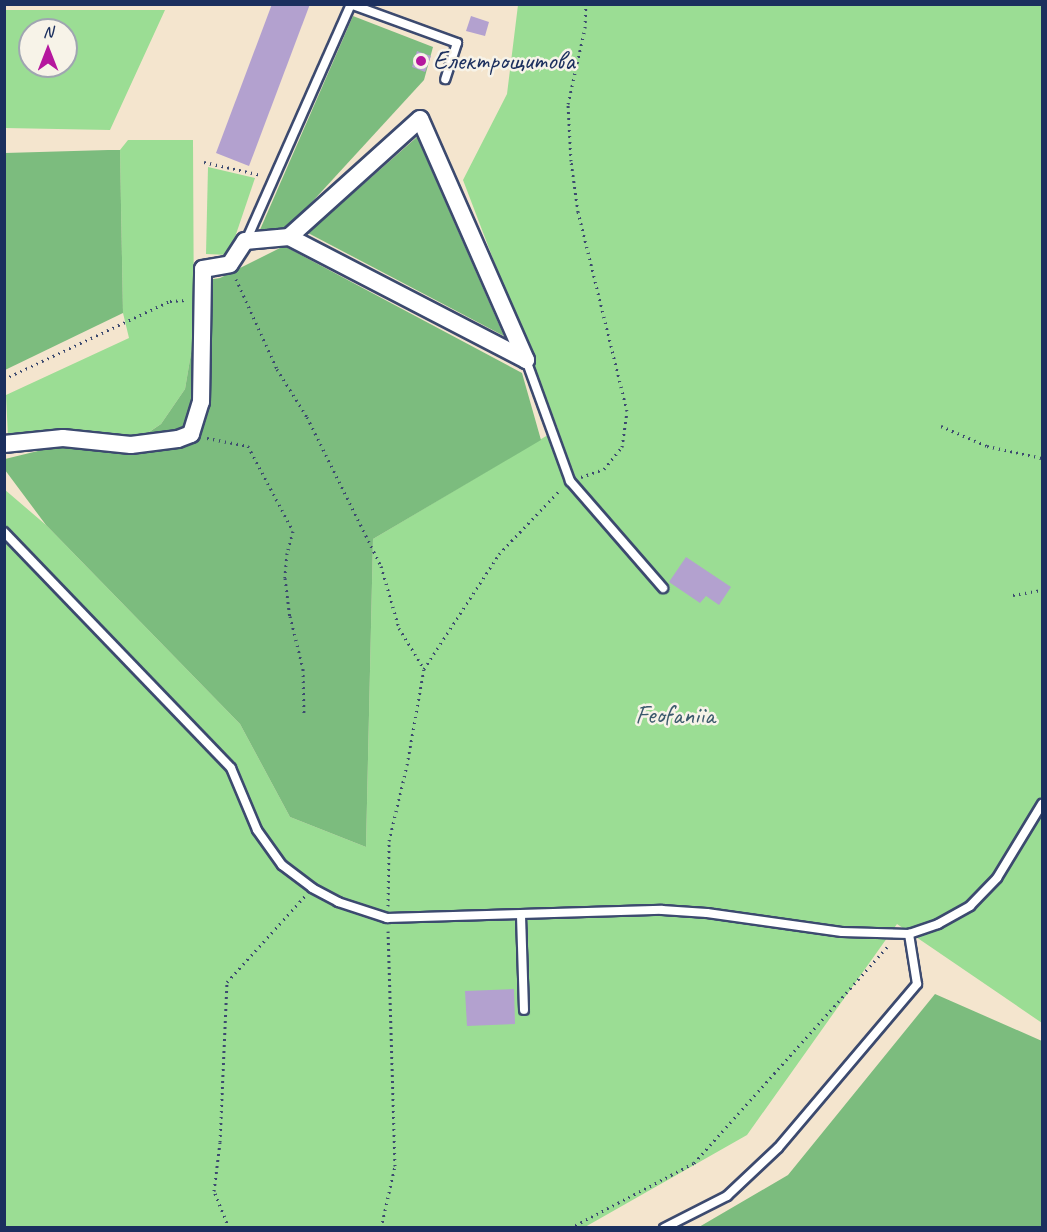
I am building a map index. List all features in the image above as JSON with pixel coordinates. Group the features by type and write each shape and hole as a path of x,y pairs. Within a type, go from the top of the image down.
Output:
{"street":[{"path":"289,237 420,118 526,360"},
{"path":"4,444 63,438 131,445 178,439 191,434 201,402 203,269 230,264 245,242 289,237 526,360"}],"lane":[{"path":"245,242 276,178 350,5 457,43 446,79"},
{"path":"526,360 570,481 663,588"},
{"path":"4,532 231,768 257,830 282,865 312,888 338,902 387,918 673,911 842,932 909,934 938,924 970,906 997,878 1042,804"},
{"path":"521,915 525,1010"},
{"path":"664,1227 727,1196 778,1148 917,984 909,934"}],"path":[{"path":"381,1227 395,1166 387,918 388,841 407,765 424,669 499,554 544,504 570,481 604,469 622,447 627,411 578,212 571,161 568,104 585,28 586,4"},
{"path":"204,162 276,178"},
{"path":"230,264 277,369 307,417 381,566 399,628 424,669"},
{"path":"4,379 170,301 203,300"},
{"path":"941,426 987,446 1042,458"},
{"path":"191,434 248,446 293,531 286,553 285,578 290,616 303,669 304,715"},
{"path":"1013,595 1042,590"},
{"path":"229,1227 214,1191 220,1142 227,981 312,888"},
{"path":"570,1227 694,1162 899,935"}],"green space":[{"name":"Feofaniia","path":"518,5 1042,5 1042,1023 897,924 747,1135 585,1227 5,1227 4,489 46,525 240,724 290,817 366,847 373,539 558,429 463,180 507,94"},
{"path":"5,10 165,10 110,130 5,128"},
{"path":"353,16 433,47 424,80 289,227 259,232"},
{"path":"417,137 504,336 308,233"},
{"path":"128,140 193,140 194,336 185,389 161,424 131,444 8,438 6,395 129,338 123,313 120,150"},
{"path":"120,150 123,313 5,370 5,153"},
{"path":"208,167 255,178 229,255 206,254"},
{"path":"284,246 522,373 541,440 373,539 366,847 290,817 240,724 46,525 5,470 5,459 83,440 130,445 161,424 185,389 194,336 193,282 220,278"},
{"path":"935,994 1042,1041 1042,1227 699,1227 788,1175"}],"building":[{"path":"272,4 310,4 249,166 216,153"},
{"path":"471,16 489,22 485,36 466,31"},
{"name":"Електрощитова","path":"417,51 431,56 425,72 412,67"},
{"path":"686,557 731,587 719,605 706,596 700,603 669,582"},
{"path":"514,989 515,1024 467,1026 465,991"}],"place":[{"name":"Електрощитова","path":"421,61"}]}
